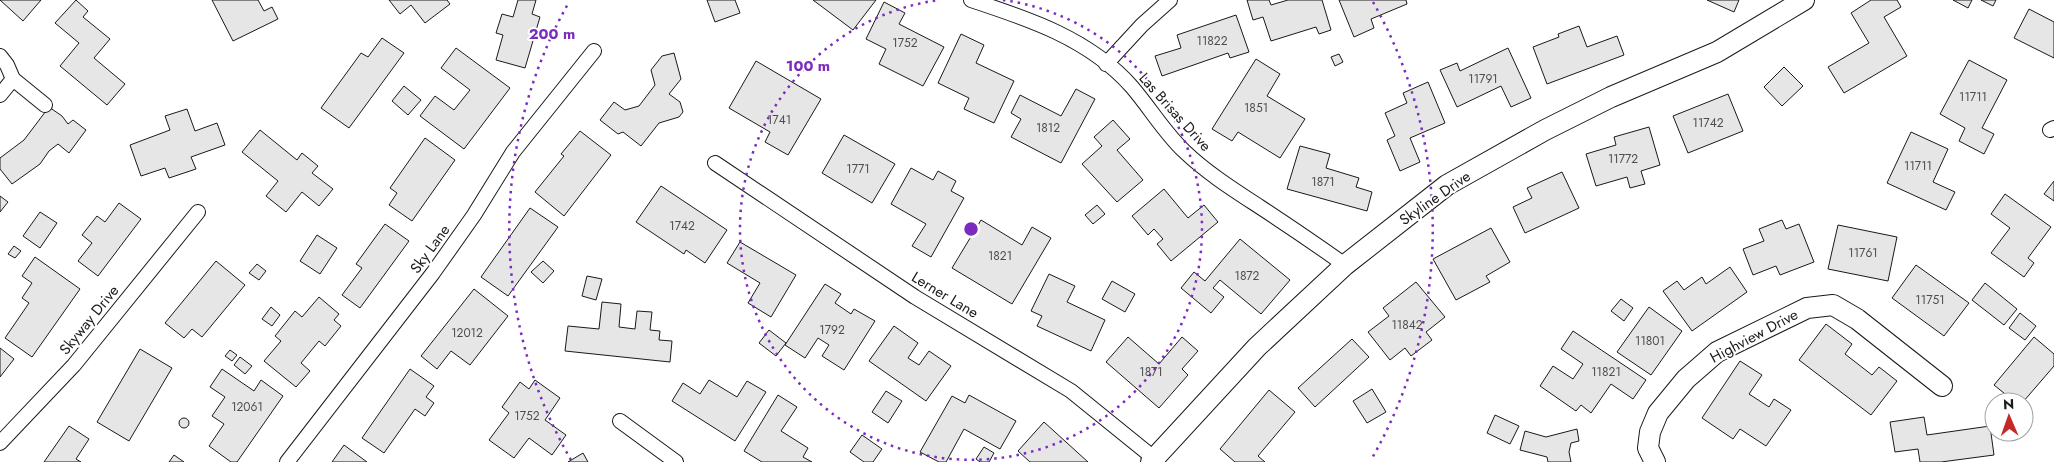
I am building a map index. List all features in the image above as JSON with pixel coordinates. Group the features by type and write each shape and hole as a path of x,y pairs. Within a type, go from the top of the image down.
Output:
{"street":[{"name":"Las Brisas Drive","path":"971,0 1040,23 1071,39 1106,64 1131,86 1185,152 1225,184 1345,265"},
{"path":"1106,64 1142,25 1170,0"},
{"name":"Skyline Drive","path":"1153,460 1257,347 1345,265 1448,185 1544,130 1611,97 1716,52 1802,0"},
{"name":"Sky Lane","path":"287,462 438,266 474,215 513,152 594,51"},
{"path":"0,56 13,79 46,105"},
{"path":"0,95 13,79"},
{"name":"Lerner Lane","path":"715,163 915,296 1071,391 1153,460"},
{"name":"Skyway Drive","path":"0,443 74,365 198,212"},
{"name":"Highview Drive","path":"1652,455 1650,432 1658,413 1669,398 1700,365 1717,352 1807,308 1833,305 1857,319 1942,386"},
{"path":"620,420 676,462"}],"building":[{"path":"0,0 41,0 23,21"},
{"path":"76,0 88,11 83,17 110,39 94,58 125,84 107,105 60,66 79,43 55,23"},
{"path":"212,0 258,0 264,11 272,7 278,19 233,41"},
{"path":"389,0 447,0 450,4 425,23 411,5 400,14"},
{"path":"518,0 536,0 532,14 540,17 525,68 496,60 503,35 496,33 502,14 513,17"},
{"path":"707,0 735,0 740,13 715,22"},
{"path":"813,0 876,0 853,30"},
{"path":"1247,0 1269,0 1271,5 1288,0 1322,0 1331,30 1319,34 1316,27 1271,41 1263,17 1253,20"},
{"path":"1339,0 1406,0 1407,4 1371,19 1374,28 1354,37"},
{"path":"1707,0 1739,0 1734,12"},
{"path":"1871,0 1897,0 1901,7 1884,17 1907,56 1844,93 1828,67 1869,43 1851,13"},
{"path":"1953,0 1972,0 1968,8"},
{"path":"1981,0 1996,0 1993,6"},
{"path":"884,2 905,13 899,24 944,47 923,86 879,64 886,49 866,39"},
{"path":"2029,9 2054,22 2054,58 2014,38"},
{"path":"1236,15 1249,52 1230,58 1228,53 1162,76 1155,56 1181,48 1177,35"},
{"path":"1579,26 1587,47 1617,36 1624,55 1547,84 1533,47 1559,37 1558,34"},
{"path":"961,34 984,45 976,63 1014,81 994,123 964,109 969,98 938,83"},
{"path":"382,38 404,53 349,128 321,108 361,53 368,57"},
{"path":"456,48 510,88 464,149 420,116 435,96 454,110 470,90 441,68"},
{"path":"1508,48 1531,98 1511,107 1501,86 1457,107 1440,70 1457,63 1460,71"},
{"path":"674,53 681,79 669,94 680,102 683,112 679,117 659,123 641,146 623,132 618,134 600,120 614,102 625,110 639,106 655,85 651,70 662,56"},
{"path":"1339,54 1343,62 1335,66 1331,57"},
{"path":"1256,59 1280,74 1267,96 1305,119 1280,158 1238,132 1232,141 1212,129"},
{"path":"1969,60 2007,80 1982,128 1994,134 1984,154 1959,141 1965,128 1940,114"},
{"path":"756,61 821,99 788,155 765,142 770,132 729,108"},
{"path":"1784,67 1803,86 1782,106 1764,87"},
{"path":"1428,82 1445,123 1410,138 1420,162 1400,171 1387,140 1395,136 1385,113 1407,103 1403,93"},
{"path":"404,86 421,100 408,115 392,101"},
{"path":"1076,89 1095,99 1061,163 1011,137 1021,119 1011,113 1020,95 1061,116"},
{"path":"1728,94 1743,131 1688,153 1673,116"},
{"path":"49,107 62,116 68,124 73,120 86,130 69,153 58,144 49,151 40,164 12,184 0,169 0,158 24,140"},
{"path":"187,109 195,131 217,123 225,145 191,157 196,169 169,178 165,168 141,176 130,145 170,130 165,116"},
{"path":"1113,120 1130,139 1117,150 1143,180 1117,202 1082,164 1102,146 1094,137"},
{"path":"1649,127 1660,165 1641,171 1645,184 1630,188 1627,177 1596,186 1586,154 1616,145 1614,137"},
{"path":"260,130 297,160 302,153 318,166 312,173 333,189 319,206 302,192 286,212 266,196 278,181 242,152"},
{"path":"580,131 611,155 564,216 535,192 564,156 561,154"},
{"path":"1911,132 1948,149 1933,182 1955,192 1946,210 1887,183"},
{"path":"844,135 895,164 872,203 822,173"},
{"path":"425,138 455,160 412,221 389,205 397,193 390,188"},
{"path":"1300,146 1330,154 1326,168 1359,178 1356,187 1372,192 1367,211 1287,189"},
{"path":"911,168 933,180 938,171 956,181 951,191 964,198 931,257 912,246 926,224 891,204"},
{"path":"1562,172 1579,208 1525,233 1513,207 1532,198 1527,188"},
{"path":"2054,181 2054,201 2044,194"},
{"path":"661,186 727,230 705,263 686,250 684,254 636,222"},
{"path":"1164,189 1188,218 1204,205 1218,222 1171,261 1157,244 1163,239 1154,229 1148,235 1132,216"},
{"path":"2005,194 2051,227 2028,258 2034,263 2024,277 1991,253 2010,228 1991,214"},
{"path":"0,196 8,202 0,212"},
{"path":"119,203 141,219 98,276 78,261 92,243 82,235 97,216 105,222"},
{"path":"1097,205 1105,214 1093,224 1085,215"},
{"path":"530,208 558,227 508,296 481,277"},
{"path":"40,212 57,223 40,248 23,236"},
{"path":"981,220 1022,245 1032,227 1051,238 1012,304 952,268"},
{"path":"1782,220 1786,229 1799,224 1814,262 1780,275 1776,266 1753,275 1743,249 1764,241 1759,229"},
{"path":"385,224 409,241 360,308 342,295 362,268 356,264"},
{"path":"1838,225 1897,237 1888,281 1828,269"},
{"path":"1491,228 1510,262 1486,276 1490,282 1456,300 1433,259"},
{"path":"317,235 337,248 320,274 300,261"},
{"path":"1240,239 1290,280 1261,314 1220,280 1213,288 1224,297 1211,313 1181,288 1194,272 1205,281"},
{"path":"740,242 796,275 771,317 748,303 760,283 727,263"},
{"path":"14,246 21,251 15,258 8,254"},
{"path":"35,257 80,289 32,357 5,338 29,303 22,298 32,283 22,276"},
{"path":"216,261 245,285 202,337 192,329 184,338 165,323"},
{"path":"543,261 554,271 543,283 531,272"},
{"path":"257,264 266,271 259,280 249,273"},
{"path":"1916,265 1969,303 1944,336 1892,298"},
{"path":"1730,267 1747,292 1692,331 1663,291 1677,281 1684,290 1702,277 1706,284"},
{"path":"1049,274 1075,286 1067,302 1105,320 1091,351 1037,326 1042,316 1031,311"},
{"path":"587,276 602,279 596,300 582,296"},
{"path":"1112,281 1135,294 1125,312 1102,299"},
{"path":"1416,282 1445,317 1426,332 1432,340 1411,356 1405,348 1390,360 1368,332 1389,316 1383,308"},
{"path":"1985,283 2017,309 2004,325 1972,300"},
{"path":"825,284 841,294 835,303 851,314 854,309 875,321 844,370 822,356 829,345 818,338 805,358 785,345"},
{"path":"474,289 508,316 470,365 451,351 437,369 421,356"},
{"path":"319,297 339,314 334,320 341,326 325,346 319,341 301,363 310,371 296,387 264,361 281,341 275,336 295,311 302,317"},
{"path":"1621,299 1633,308 1624,321 1611,311"},
{"path":"602,302 621,304 619,327 635,329 637,311 652,312 650,330 660,331 659,340 672,341 670,362 565,351 568,326 599,329"},
{"path":"271,307 280,315 272,326 262,319"},
{"path":"1649,307 1682,331 1651,375 1617,352"},
{"path":"2020,313 2036,326 2025,340 2009,328"},
{"path":"1826,324 1852,344 1845,354 1872,375 1879,367 1897,381 1871,415 1799,360"},
{"path":"894,326 918,343 908,358 919,365 929,351 951,366 926,401 869,361"},
{"path":"769,330 786,343 776,356 759,343"},
{"path":"1573,331 1646,380 1633,399 1611,384 1591,413 1581,405 1576,411 1540,386 1553,366 1573,379 1583,364 1561,349"},
{"path":"1128,337 1159,364 1182,337 1198,351 1182,369 1188,375 1159,408 1106,362"},
{"path":"2034,337 2054,354 2054,366 2032,392 2003,392 1994,385"},
{"path":"1352,339 1369,357 1315,407 1298,388"},
{"path":"0,348 14,359 0,377"},
{"path":"140,349 172,368 129,441 97,422"},
{"path":"230,350 237,355 232,361 225,356"},
{"path":"240,357 252,366 245,374 234,365"},
{"path":"1740,361 1762,375 1749,394 1769,407 1774,399 1791,410 1766,446 1740,429 1733,439 1702,418"},
{"path":"222,369 254,391 261,380 283,396 237,462 231,462 209,446 224,424 212,416 225,397 210,387"},
{"path":"410,369 434,386 426,397 434,403 425,416 415,409 384,453 362,438"},
{"path":"535,380 560,398 545,420 566,435 552,455 529,438 514,458 489,440 509,413 502,407 520,382 529,389"},
{"path":"709,380 737,397 747,381 766,392 735,441 672,401 683,383 700,394"},
{"path":"1372,389 1386,412 1367,423 1353,401"},
{"path":"1269,390 1295,412 1258,456 1265,462 1235,462 1220,449"},
{"path":"886,391 902,401 888,423 872,412"},
{"path":"778,395 797,407 781,431 808,448 803,457 812,462 762,462 744,451"},
{"path":"969,395 1016,421 1000,449 964,429 946,462 939,462 920,452 952,396 965,403"},
{"path":"1495,415 1519,426 1510,444 1487,433"},
{"path":"1924,417 1927,435 1984,427 1984,442 1992,442 1994,455 1941,462 1920,462 1918,449 1895,452 1890,422"},
{"path":"184,418 189,423 184,428 179,423"},
{"path":"1044,422 1088,462 1030,462 1018,451"},
{"path":"69,426 89,439 76,459 81,462 44,462"},
{"path":"1577,429 1579,441 1571,443 1569,452 1571,462 1548,462 1547,457 1520,450 1525,431 1546,437"},
{"path":"862,435 882,449 873,462 864,462 850,452"},
{"path":"344,445 367,462 332,462"},
{"path":"984,447 994,453 989,462 980,462 976,459"},
{"path":"583,453 588,462 568,462"},
{"path":"174,455 184,462 169,462"}]}
